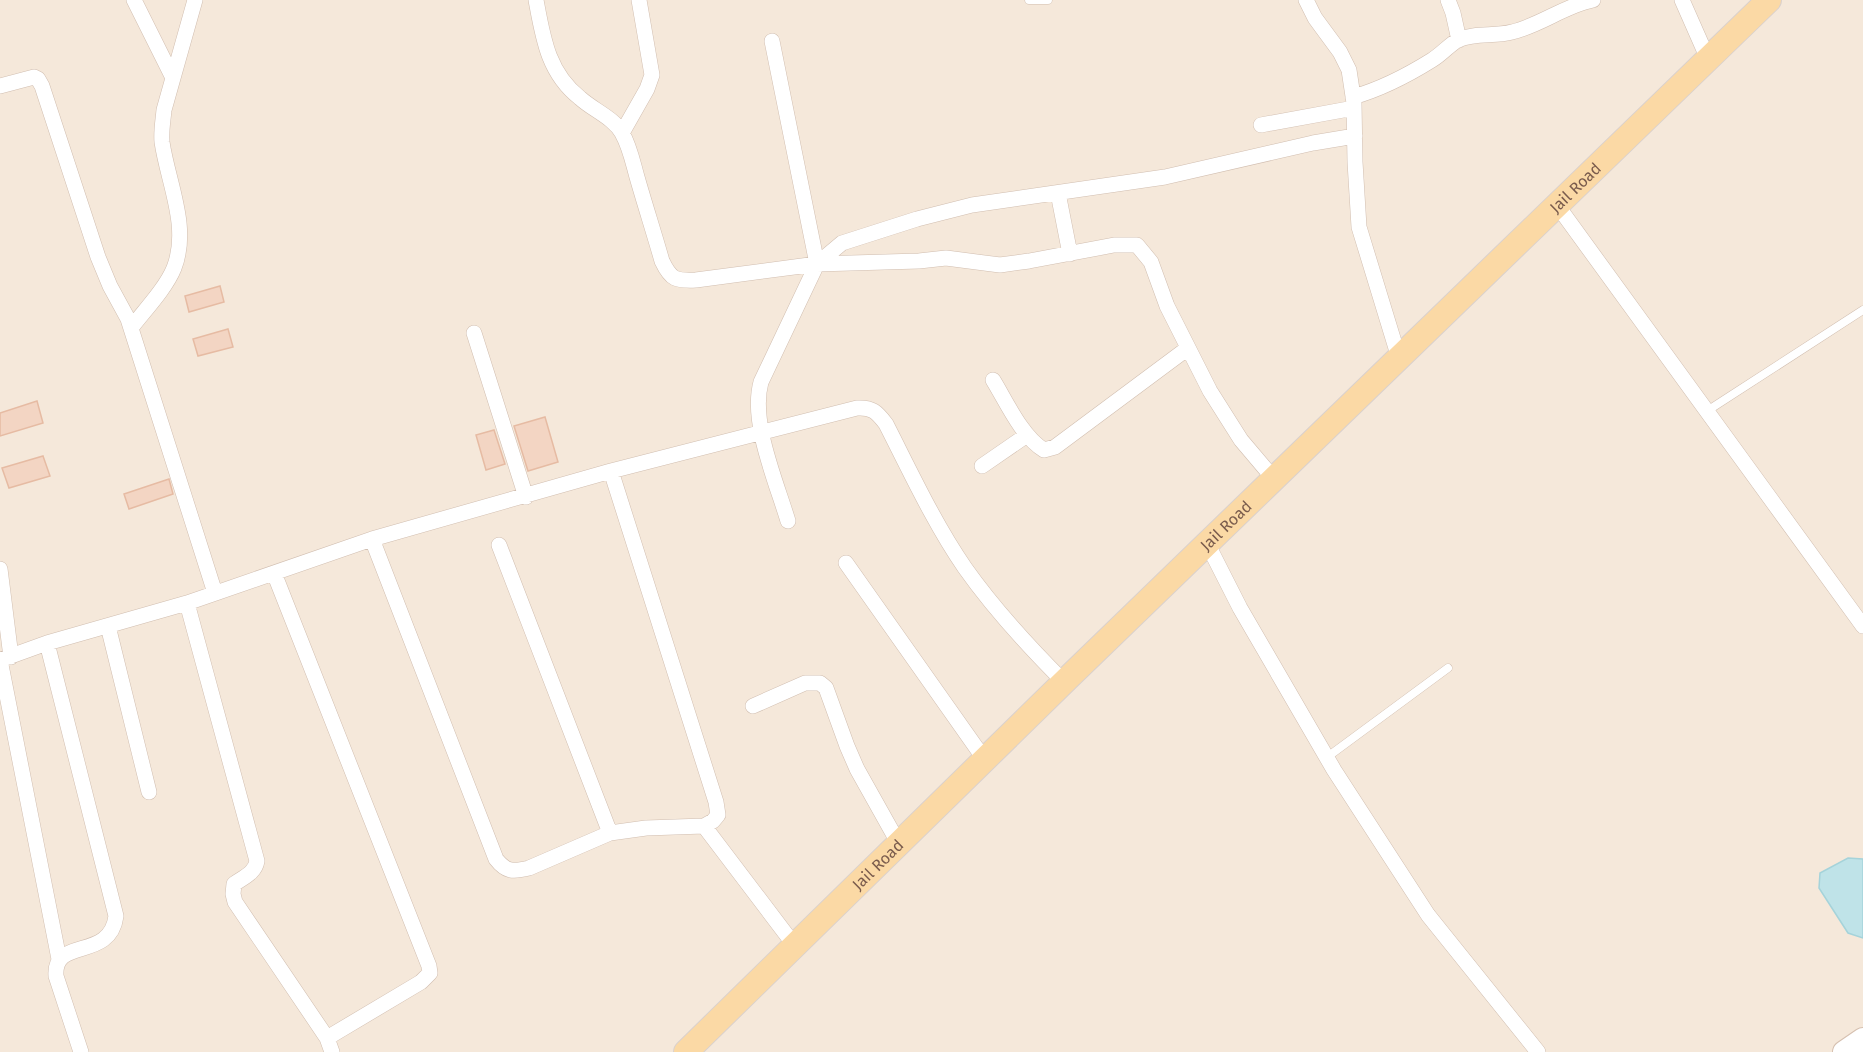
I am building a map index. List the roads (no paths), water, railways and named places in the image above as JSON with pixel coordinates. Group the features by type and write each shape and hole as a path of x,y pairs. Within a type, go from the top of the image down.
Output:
{"main road":[{"name":"Jail Road","path":"686,1052 1207,543 1769,0"}],"street":[{"path":"134,0 173,78"},
{"path":"131,328 173,271 178,257 180,236 177,207 162,140 162,128 164,110 195,0"},
{"path":"536,0 545,45 555,72 580,98 612,122 622,133 668,274 680,280 696,280 817,264 946,258 1000,265 1114,245 1137,245 1151,262 1167,306 1231,426 1274,479"},
{"path":"622,133 647,89 652,75 639,0"},
{"path":"1306,0 1349,70 1354,103 1356,206 1359,226 1399,358"},
{"path":"1448,0 1459,40"},
{"path":"1261,125 1354,103 1430,62 1459,40 1474,35 1511,33 1542,21 1565,8 1593,0"},
{"path":"1682,0 1708,59"},
{"path":"772,41 817,264"},
{"path":"0,85 29,78 40,81 98,257 131,328 215,593"},
{"path":"788,520 761,432 758,394 761,382 817,264 842,243 972,204 1165,177 1313,142 1355,136"},
{"path":"1058,193 1070,254"},
{"path":"1557,205 1863,626"},
{"path":"474,333 526,497"},
{"path":"993,380 1027,435 1034,444 1044,450 1055,447 1188,348"},
{"path":"4,659 187,603 372,539 611,471 857,408 869,407 878,413 886,424 938,525 966,568 1028,645 1064,682"},
{"path":"982,466 1027,435"},
{"path":"372,539 496,859 503,868 516,871 529,868 610,833 646,828 704,826 718,814 716,802 611,471"},
{"path":"1207,543 1240,608 1326,758 1428,915 1538,1052"},
{"path":"499,545 610,833"},
{"path":"846,563 985,760"},
{"path":"0,568 4,659 59,959"},
{"path":"187,603 257,861 252,872 234,884 235,902 330,1045 421,982 430,973 274,573"},
{"path":"108,626 149,792"},
{"path":"47,644 116,916 115,927 110,936 59,959 55,965 56,976 81,1052"},
{"path":"753,706 805,682 820,683 826,688 857,769 899,844"},
{"path":"704,826 795,946"},
{"path":"1844,1052 1863,1039"}],"lane":[{"path":"1029,0 1048,0"},
{"path":"1707,411 1863,310"},
{"path":"1326,758 1448,668"}],"water":[{"path":"1848,858 1863,859 1863,938 1848,933 1819,888 1820,873"}]}
